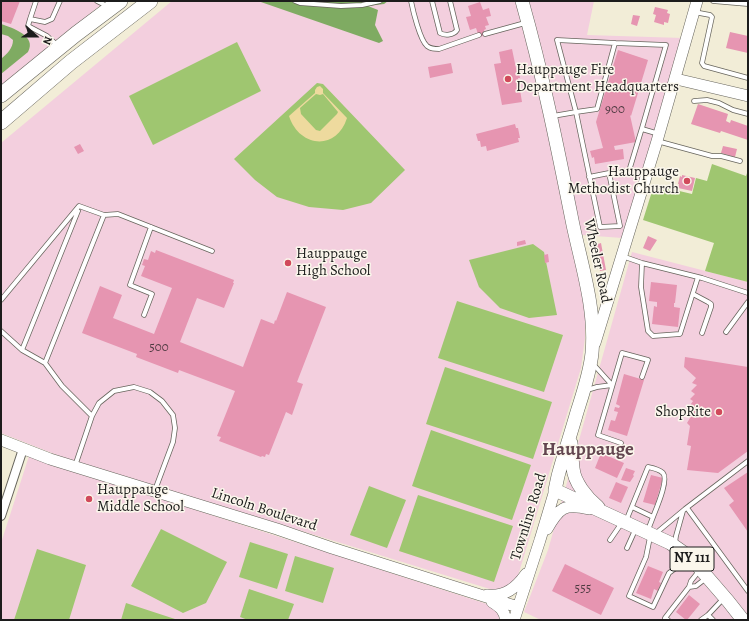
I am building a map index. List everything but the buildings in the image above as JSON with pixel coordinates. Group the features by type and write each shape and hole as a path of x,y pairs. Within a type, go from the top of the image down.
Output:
{"highway":[{"path":"1,122 71,62 150,1"},
{"path":"1,95 76,34 109,3"}],"main road":[{"name":"Wheeler Road","path":"522,1 551,116 592,311"},
{"name":"Townline Road","path":"555,490 583,392 591,357 592,311"},
{"name":"NY 111","path":"571,433 572,467 575,477 583,491 595,504 608,514"},
{"name":"NY 111","path":"555,490 674,546 690,557 743,620"}],"street":[{"name":"Townline Road","path":"591,357 676,79 698,1"},
{"path":"676,79 748,96"},
{"path":"592,311 599,314 607,305"},
{"name":"Lincoln Boulevard","path":"1,440 50,459 277,529 518,607"},
{"path":"1,516 23,449"},
{"name":"Townline Road","path":"514,620 555,490"},
{"path":"540,540 559,512 566,507 577,506 608,514"},
{"path":"477,594 490,596 507,592 514,588 522,580 532,564"},
{"path":"477,594 498,605 504,612 506,620"}],"lane":[{"path":"36,1 28,26 48,36 59,47"},
{"path":"30,18 45,22 52,19 60,1"},
{"path":"295,1 341,6 362,5 380,1"},
{"path":"411,1 419,30 426,45 432,49 439,49 479,35"},
{"path":"432,1 440,33 443,35 454,33 457,30 450,1"},
{"path":"713,1 748,4"},
{"path":"694,12 710,15 712,17 702,63 704,66 748,78"},
{"path":"485,34 528,22"},
{"path":"589,177 608,173 629,171 666,45 615,44 557,40 576,112 589,177 600,227 620,226 608,173"},
{"path":"551,116 597,109 615,44"},
{"path":"694,101 707,100 748,114"},
{"path":"642,129 658,137 712,156 721,156 740,161"},
{"path":"79,206 104,215 118,214 212,251"},
{"path":"1,300 79,206"},
{"path":"22,350 79,206"},
{"path":"45,363 104,215"},
{"path":"144,315 152,294 130,285 151,227"},
{"path":"622,256 642,263 698,277 748,293"},
{"path":"642,263 641,287 648,331 654,336 680,334 698,277"},
{"path":"693,294 711,304 702,333"},
{"path":"726,332 748,302"},
{"path":"1,331 22,350 45,363 62,386 92,416"},
{"path":"621,443 598,435 622,353 648,360 642,377"},
{"path":"591,357 612,385"},
{"path":"583,392 597,387 612,385"},
{"path":"75,467 92,416 99,403 114,391 134,388 150,392 162,401 173,414 175,428 173,442 155,491"},
{"path":"639,529 661,530 685,509 748,461"},
{"path":"610,540 639,529 654,517 665,483 665,477 663,473 648,467 632,507 639,529 646,557 629,596 653,607 669,573 690,557"},
{"path":"632,507 654,517"},
{"path":"674,546 685,509"},
{"path":"685,509 748,591"},
{"path":"627,548 639,529"},
{"path":"668,620 665,618 689,587 691,582 704,573"},
{"path":"689,587 696,586 704,573"},
{"path":"701,620 708,615 725,597"},
{"path":"708,615 713,620"}],"shaded area":[{"path":"1,1 106,1 73,27 1,89"},
{"name":"Hauppauge High School","path":"172,1 594,1 587,35 683,38 622,238 582,235 585,338 581,368 517,579 508,589 493,590 62,457 1,433 1,143"},
{"path":"632,252 748,282 748,620 541,620 524,612 548,550"},
{"name":"Hauppauge Middle School","path":"29,456 490,605 496,608 503,620 1,620 1,543"}],"green space":[{"path":"258,1 388,1 384,4 368,6 378,10 375,25 383,41 379,43"},
{"path":"1,24 17,30 27,37 30,46 28,52 1,74 1,59 11,48 13,40 8,36 1,34"},
{"path":"237,42 261,91 153,145 129,96"},
{"path":"317,83 323,84 405,170 371,203 343,210 309,207 277,197 255,180 234,159"},
{"path":"712,164 746,176 748,170 748,282 705,271 714,243 643,220 654,185 692,194 696,178 707,181"},
{"path":"533,244 544,252 557,315 529,318 500,308 479,287 469,260"},
{"path":"457,301 563,335 544,392 438,358"},
{"path":"445,367 552,402 533,459 426,424"},
{"path":"431,430 531,465 512,520 412,486"},
{"path":"369,486 406,500 387,548 350,535"},
{"path":"418,495 513,526 494,582 399,551"},
{"path":"161,529 227,562 206,603 183,613 131,586"},
{"path":"250,542 288,554 277,589 239,577"},
{"path":"37,549 86,565 69,620 14,620"},
{"path":"295,556 334,568 323,603 285,591"},
{"path":"249,589 294,604 288,620 248,620 240,617"},
{"path":"126,603 178,620 121,620"}],"sand":[{"path":"320,86 323,89 323,93 347,118 342,129 335,136 326,140 318,141 309,139 301,134 294,126 289,116 315,93 317,87","holes":["316,94 323,94 338,112 320,131 316,130 301,114 300,108"]}],"place":[{"name":"Hauppauge Fire Department Headquarters","path":"508,79"},
{"name":"Hauppauge Methodist Church","path":"687,181"},
{"name":"Hauppauge High School","path":"288,263"},
{"name":"ShopRite","path":"719,412"},
{"name":"Hauppauge Middle School","path":"89,499"}],"district":[{"name":"Hauppauge","path":"588,450"}]}
